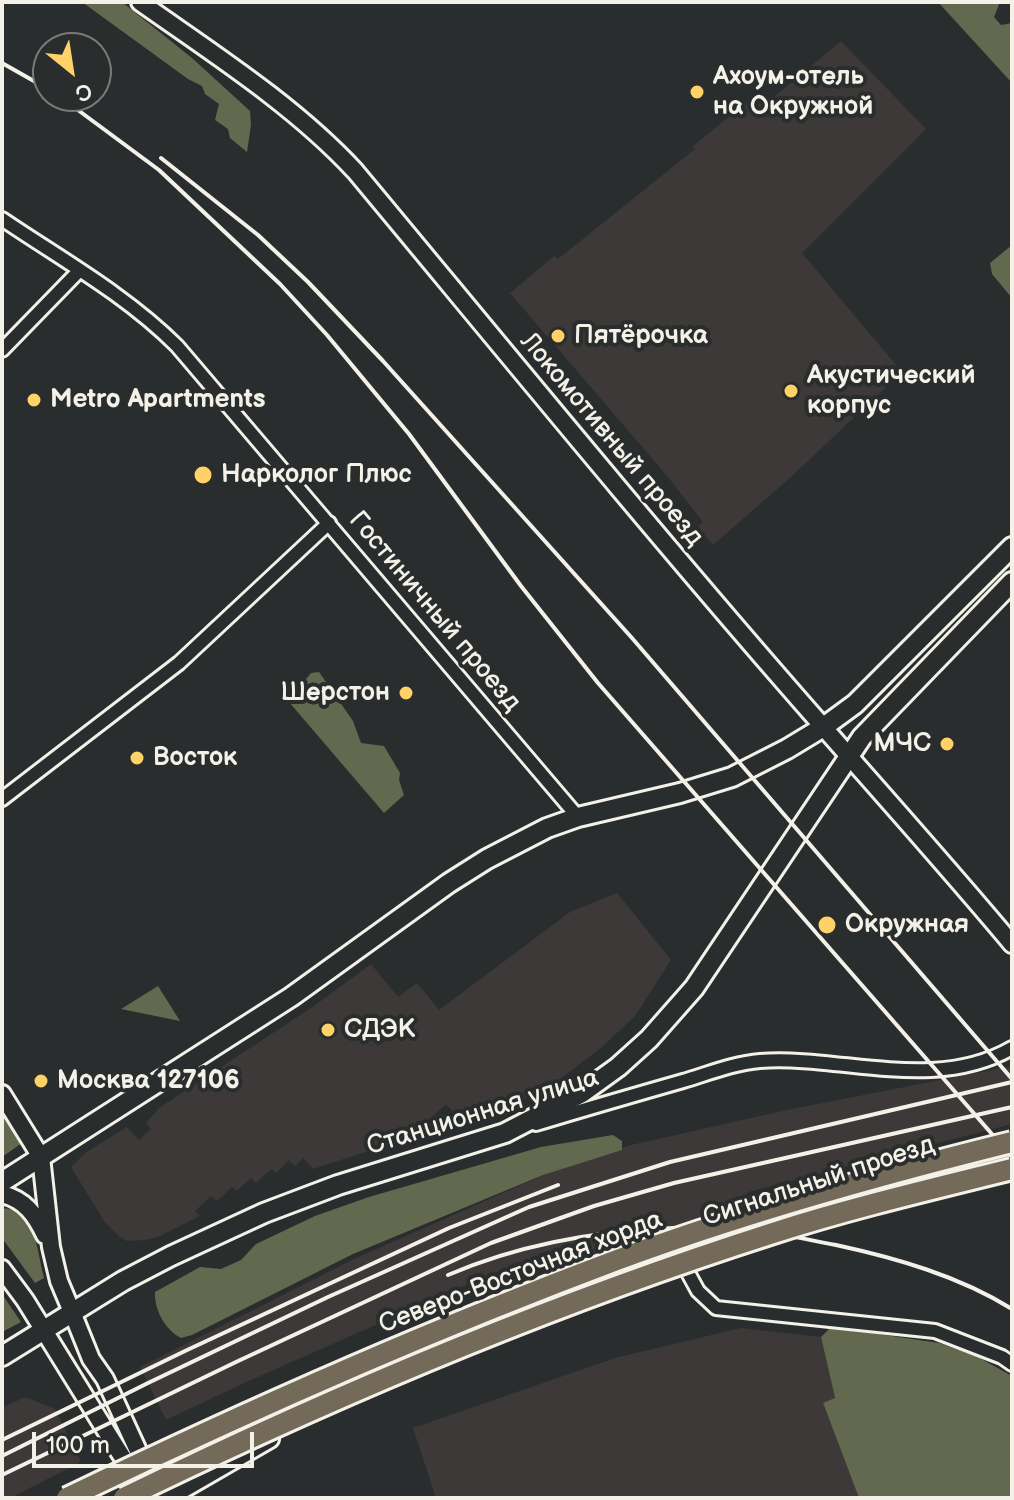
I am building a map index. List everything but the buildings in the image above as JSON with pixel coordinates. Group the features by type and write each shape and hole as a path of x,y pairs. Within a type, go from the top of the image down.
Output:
{"main road":[{"path":"2,1182 291,997 487,859 547,828 578,817 680,793 732,777 825,726 855,704 1012,547"},
{"path":"505,1133 582,1093 618,1067 658,1030 700,980 849,755 874,723 1012,582"},
{"name":"Станционная улица","path":"2,1356 171,1256 264,1213 338,1185 505,1133"},
{"name":"Северо-Восточная хорда","path":"67,1498 231,1418 618,1260 766,1210 918,1165 1012,1144"},
{"name":"Северо-Восточная хорда","path":"124,1498 245,1439 627,1283 774,1233 1012,1169"}],"street":[{"name":"Локомотивный проезд","path":"140,2 294,115 341,156 575,438 1012,944"},
{"name":"Гостиничный проезд","path":"2,219 141,313 177,346 578,817"},
{"path":"2,350 79,271"},
{"path":"2,799 179,663 329,523"},
{"name":"Станционная улица","path":"505,1133 757,1061 823,1061 879,1069 926,1070 985,1059 1012,1048"},
{"path":"2,1094 41,1157 51,1247 59,1281 91,1359 105,1379 139,1453 165,1498"},
{"name":"Сигнальный проезд","path":"165,1498 379,1378 483,1329 678,1253 1012,1144"},
{"path":"2,1194 19,1200 32,1211 51,1247"},
{"path":"678,1253 698,1291 716,1308 935,1331 1002,1357 1012,1364"},
{"path":"2,1269 125,1461 143,1473 165,1498"}],"shaded area":[{"path":"841,41 926,129 802,253 902,372 791,477 713,545 697,527 703,522 668,477 510,293 554,256 558,259 695,149 693,146 761,91 770,100"},
{"path":"617,893 671,960 635,1016 602,1047 555,1083 511,1106 505,1100 459,1119 446,1104 423,1125 424,1133 313,1169 303,1158 295,1166 289,1160 276,1173 271,1169 256,1183 251,1178 237,1191 232,1187 217,1201 211,1196 195,1211 200,1216 158,1237 145,1240 127,1241 119,1236 104,1221 71,1167 85,1153 127,1127 139,1140 151,1129 146,1123 159,1108 314,1006 371,964 398,997 417,983 439,1010 570,912"},
{"path":"1012,1066 1012,1124 748,1192 735,1213 602,1258 539,1264 493,1273 166,1420 140,1367 354,1259 546,1174 631,1145 787,1110"},
{"path":"741,1328 821,1337 835,1399 823,1404 859,1498 436,1498 413,1428 615,1358"},
{"path":"25,1397 55,1409 81,1462 10,1498 2,1498 2,1408"}],"green space":[{"path":"82,2 122,2 192,58 250,111 247,152 230,138 228,129 215,120 219,104 205,94 202,86"},
{"path":"938,2 1000,2 994,17 1001,25 1012,23 1012,83"},
{"path":"1012,245 1012,298 992,274 990,263"},
{"path":"319,672 353,721 361,743 384,746 400,773 404,795 384,813 289,702 308,686 306,679 311,673"},
{"path":"158,986 180,1021 121,1009"},
{"path":"2,1113 22,1143 2,1157"},
{"path":"613,1135 622,1141 622,1150 543,1175 353,1254 192,1335 181,1338 175,1334 159,1312 155,1292 200,1267 221,1269 241,1260 256,1244 315,1216 369,1197 541,1147"},
{"path":"2,1208 22,1216 33,1234 44,1278 35,1283 2,1238"},
{"path":"2,1294 21,1322 2,1332"},
{"path":"831,1327 939,1343 976,1356 1012,1376 1012,1498 859,1498 823,1403 835,1398 821,1337"}],"railway":[{"path":"2,63 32,80"},
{"path":"81,112 159,170 280,284 327,335 409,434 521,586 598,683 1012,1157"},
{"path":"161,158 258,235 383,361 632,638 1012,1079"},
{"path":"2,1456 328,1297 529,1207 670,1162 1012,1082"},
{"path":"2,1475 491,1243 594,1206 674,1183 1012,1107"},
{"path":"2,1440 449,1228 558,1185"},
{"path":"448,1275 530,1247 587,1236 644,1230 732,1227 836,1245 904,1262 971,1287 1012,1309"}],"place":[{"name":"Ахоум-отель на Окружной","path":"697,92"},
{"name":"Пятёрочка","path":"558,336"},
{"name":"Акустический корпус","path":"791,391"},
{"name":"Metro Apartments","path":"34,400"},
{"name":"Нарколог Плюс","path":"203,475"},
{"name":"Шерстон","path":"406,693"},
{"name":"МЧС","path":"947,744"},
{"name":"Восток","path":"137,758"},
{"name":"Окружная","path":"827,925"},
{"name":"СДЭК","path":"328,1030"},
{"name":"Москва 127106","path":"41,1081"}]}
